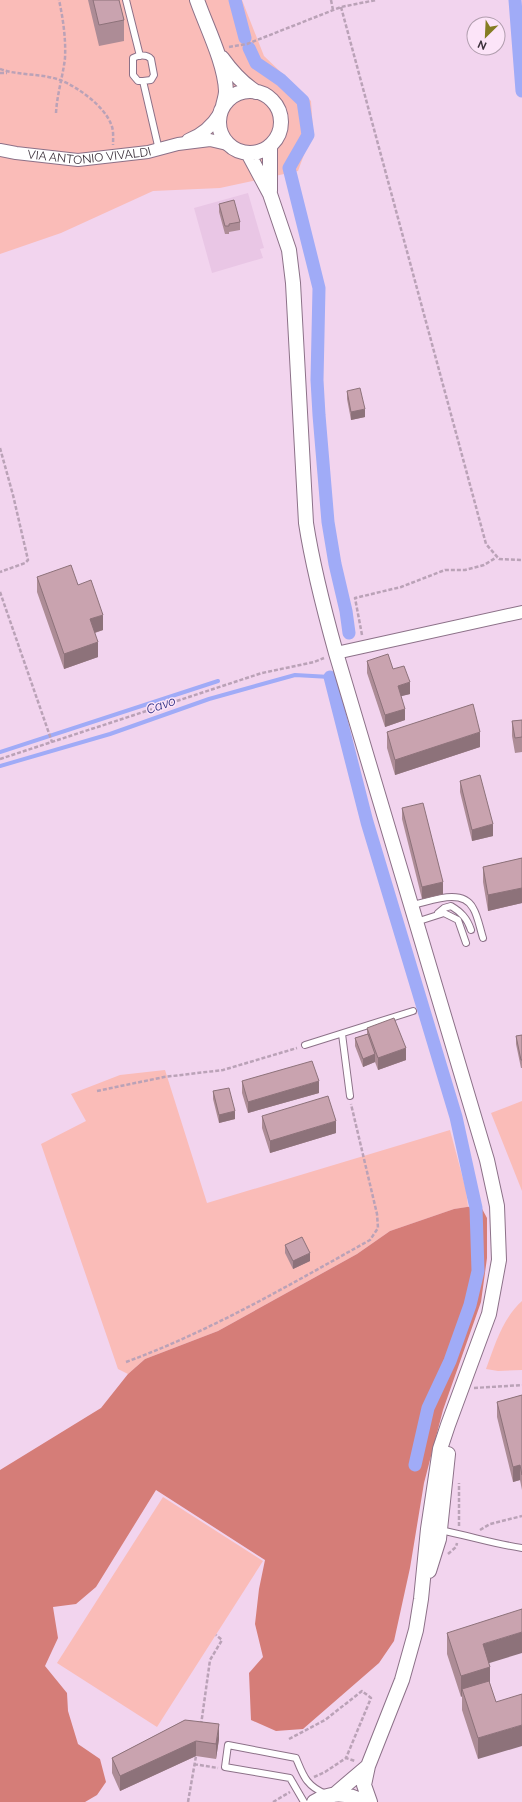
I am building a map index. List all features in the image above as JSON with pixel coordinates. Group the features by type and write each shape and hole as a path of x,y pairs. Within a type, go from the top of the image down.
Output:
{"street":[{"path":"197,0 216,50 226,91 219,128 227,144 240,152 256,153 270,146 279,132 281,119 275,104 266,96 256,92 244,84 231,71 216,50"},
{"path":"222,110 228,100 239,93 256,92"},
{"name":"VIA ANTONIO VIVALDI","path":"0,150 78,160 159,150 196,137 214,123 222,110"},
{"name":"VIA ANTONIO VIVALDI","path":"178,144 210,140 227,144"},
{"path":"270,146 270,194"},
{"path":"248,153 270,194 289,250 294,282 306,523 312,559 336,654 487,1160 497,1206 499,1260 489,1314 457,1402 410,1656 368,1766 364,1785 370,1802"},
{"path":"336,654 522,612"},
{"path":"314,1802 332,1795 368,1766"},
{"path":"332,1795 351,1796 363,1802"}],"lane":[{"path":"126,0 140,56"},
{"path":"140,56 149,57 154,75 151,80 142,81 138,81 133,76 133,58 140,56"},
{"path":"142,81 159,150"},
{"path":"412,905 454,896 466,899 473,908 483,938"},
{"path":"435,915 444,908 451,906 462,913 471,930"},
{"path":"416,922 444,912 458,920 466,943"},
{"path":"305,1045 413,1011"},
{"path":"342,1034 350,1096"},
{"path":"434,1530 471,1536 496,1544 522,1548"},
{"path":"304,1802 290,1778 225,1767 228,1745 296,1758 306,1781 319,1791 332,1795"}],"path":[{"path":"56,113 60,80 65,58 63,20 59,0"},
{"path":"331,0 333,10"},
{"path":"216,50 247,44 341,7 376,0"},
{"path":"341,7 486,544 499,559 522,560"},
{"path":"0,69 10,73"},
{"path":"0,73 60,80 87,95 101,108 112,124 113,156"},
{"path":"0,448 13,494 28,560 25,563 0,572"},
{"path":"362,647 362,635 355,598 401,587 445,570 465,570 484,565 497,557"},
{"path":"0,592 52,741"},
{"path":"0,759 262,673 314,662 336,654"},
{"path":"97,1091 164,1078 223,1070 305,1045"},
{"path":"126,1362 150,1354 206,1328 370,1240 378,1228 377,1214 350,1096"},
{"path":"470,1393 474,1382"},
{"path":"472,1388 522,1385"},
{"path":"442,1560 456,1547 460,1496 459,1475"},
{"path":"471,1536 490,1524 522,1516"},
{"path":"200,1729 210,1660 222,1640 216,1635"},
{"path":"289,1739 325,1720 362,1691 371,1698 346,1758"},
{"path":"188,1802 196,1756"},
{"path":"194,1764 220,1768"}],"shaded area":[{"path":"0,0 242,0 264,56 311,101 313,130 298,171 220,188 153,191 61,233 0,254"},
{"path":"248,193 264,248 260,249 263,258 212,273 194,208"},
{"path":"165,1070 207,1203 450,1130 466,1190 468,1207 454,1209 390,1231 357,1254 218,1331 145,1359 128,1374 118,1369 41,1144 86,1121 71,1094 120,1075"},
{"path":"522,1101 522,1191 491,1113"},
{"path":"480,1205 487,1218 487,1258 481,1302 443,1410 424,1483 410,1568 394,1641 379,1663 303,1729 276,1731 251,1720 249,1673 263,1657 255,1624 259,1589 265,1560 156,1490 96,1587 76,1604 53,1607 58,1638 45,1666 67,1693 68,1711 78,1744 100,1759 106,1782 97,1795 85,1802 0,1802 0,1470 101,1408 128,1374 145,1359 218,1331 357,1254 390,1231 454,1209"},
{"path":"522,1301 522,1370 498,1371 486,1369 504,1324"},
{"path":"163,1497 263,1561 157,1727 57,1663"}],"building":[{"path":"93,0 119,0 124,20 99,25"},
{"path":"234,200 240,222 225,226 219,204"},
{"path":"360,388 365,409 351,412 347,391"},
{"path":"71,565 78,585 91,580 103,615 90,619 98,642 64,654 37,577"},
{"path":"388,654 393,669 404,666 410,682 398,686 405,709 385,715 367,661"},
{"path":"473,704 480,732 395,760 387,732"},
{"path":"522,720 522,737 515,738 512,721"},
{"path":"480,775 493,824 472,830 460,781"},
{"path":"423,803 443,882 422,887 402,808"},
{"path":"522,858 522,888 488,895 483,867"},
{"path":"394,1018 406,1048 378,1058 367,1028"},
{"path":"368,1034 375,1054 363,1059 355,1038"},
{"path":"522,1035 522,1060 521,1060 516,1036"},
{"path":"312,1061 319,1081 248,1102 242,1081"},
{"path":"229,1088 235,1111 219,1115 213,1091"},
{"path":"328,1096 336,1121 270,1141 262,1116"},
{"path":"302,1237 310,1253 293,1261 285,1245"},
{"path":"522,1395 522,1475 520,1465 513,1467 497,1402"},
{"path":"522,1609 522,1632 483,1644 490,1667 461,1676 447,1633"},
{"path":"489,1681 496,1702 522,1694 522,1725 478,1738 462,1689"},
{"path":"185,1720 219,1724 216,1744 196,1741 120,1776 112,1758"}],"waterway":[{"path":"235,0 245,38"},
{"path":"515,0 522,91"},
{"path":"249,48 256,63 281,80 303,101 308,135 289,168 319,288 317,380 328,522 349,633"},
{"name":"Cavo","path":"0,766 110,734 209,699 295,675 330,677"},
{"path":"330,677 367,822 456,1117 476,1208 478,1271 470,1305 450,1361 428,1408 415,1465"},
{"path":"0,752 218,681"}]}
